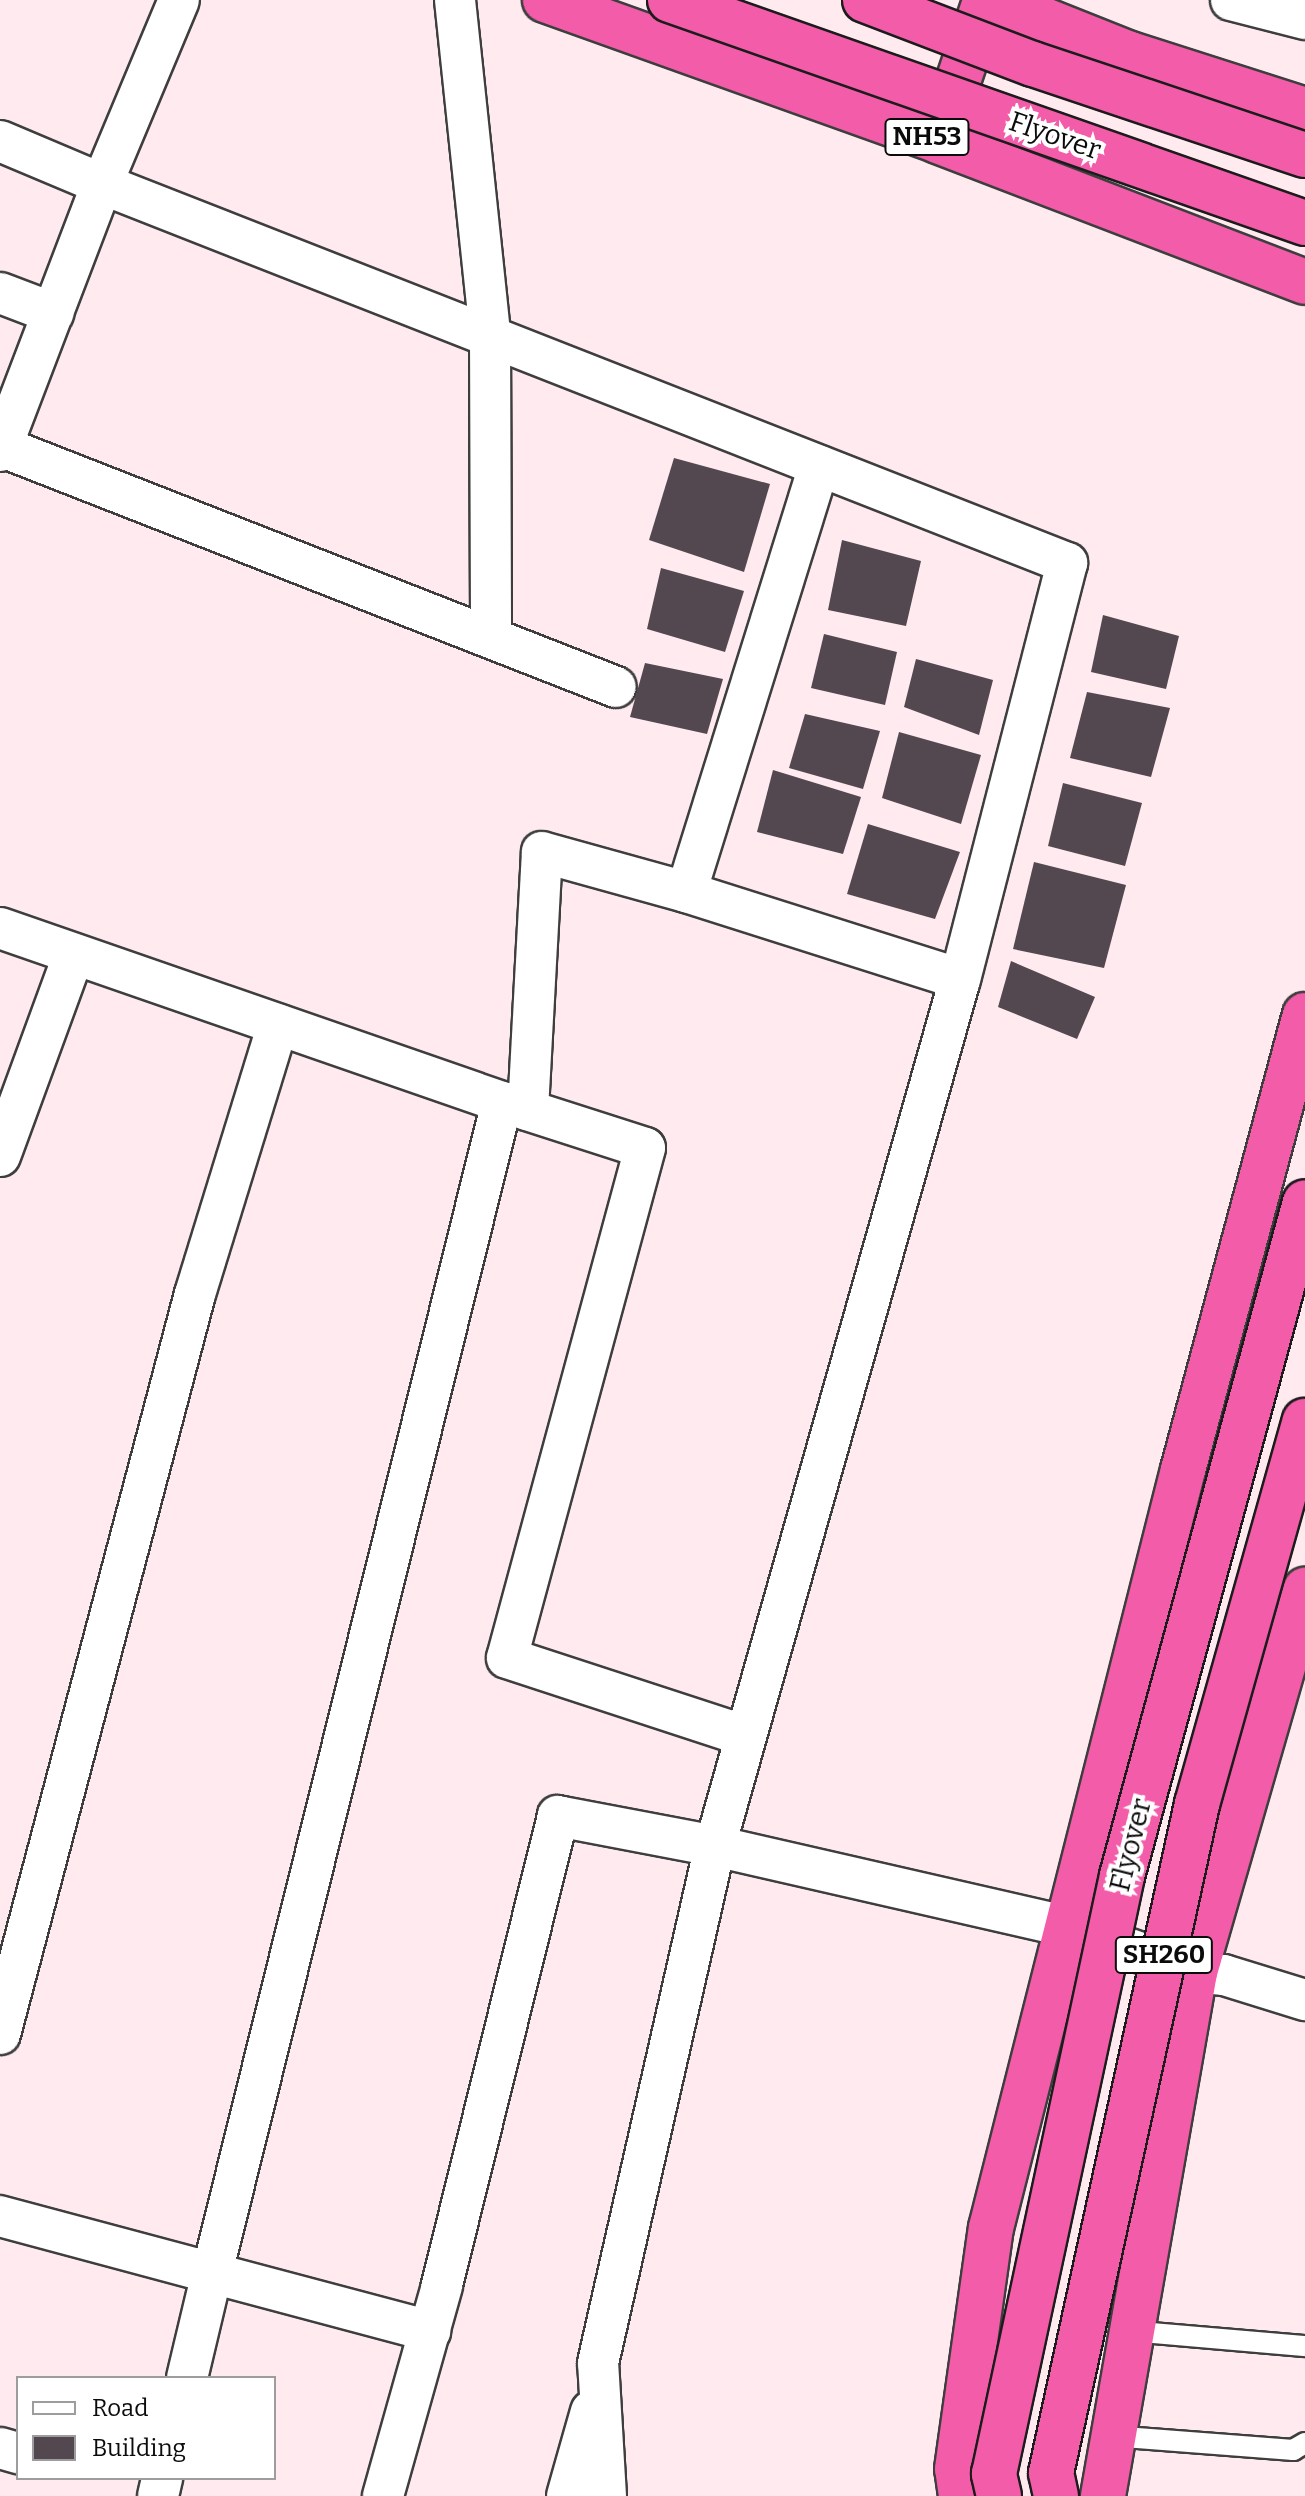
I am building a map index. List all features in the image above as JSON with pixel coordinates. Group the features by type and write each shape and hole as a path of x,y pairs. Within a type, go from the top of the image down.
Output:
{"highway":[{"name":"NH53","path":"545,0 938,141 1305,282"},
{"name":"Flyover","path":"670,0 1305,223"},
{"path":"865,0 1033,64 1305,155"},
{"path":"938,141 986,0"},
{"path":"994,0 1130,54 1305,110"},
{"path":"961,2496 957,2469 991,2228 1065,1926 1305,1015"},
{"name":"Flyover","path":"999,2496 994,2474 1122,1876 1305,1202"},
{"name":"Flyover","path":"1056,2496 1051,2473 1197,1804 1305,1421"},
{"name":"SH260","path":"1103,2496 1110,2436 1195,1972 1305,1590"}],"street":[{"path":"179,0 102,184 1,448 616,687"},
{"path":"455,0 490,334 491,638"},
{"path":"1231,0 1305,19"},
{"path":"0,141 102,184 1067,563 960,979 715,1846 598,2363 606,2496"},
{"path":"0,293 53,313"},
{"path":"686,892 819,466"},
{"path":"187,2376 515,1106 542,852 686,892 960,979"},
{"path":"0,928 645,1148 507,1658 745,1736"},
{"path":"0,1156 74,954"},
{"path":"0,2034 195,1294 278,1024"},
{"path":"383,2496 430,2331 558,1816 715,1846 1065,1926 1195,1972 1224,1975 1305,2000"},
{"path":"0,2216 430,2331"},
{"path":"567,2496 599,2381"}],"lane":[{"path":"1129,2331 1305,2346"},
{"path":"1110,2436 1293,2450 1305,2443"}],"building":[{"path":"674,458 770,484 744,572 649,540"},
{"path":"842,540 921,561 906,626 828,610"},
{"path":"661,568 744,591 725,652 647,629"},
{"path":"1103,615 1179,636 1166,689 1091,672"},
{"path":"824,634 897,652 885,705 811,688"},
{"path":"916,659 993,680 979,735 904,707"},
{"path":"645,663 723,679 707,734 630,717"},
{"path":"1087,692 1170,708 1151,777 1070,758"},
{"path":"805,714 880,731 863,789 789,768"},
{"path":"899,732 981,755 961,824 882,798"},
{"path":"773,770 861,797 843,854 757,832"},
{"path":"1063,783 1142,803 1125,866 1048,846"},
{"path":"868,824 960,852 935,919 847,894"},
{"path":"1034,862 1126,885 1104,968 1013,949"},
{"path":"1011,961 1095,997 1077,1039 998,1007"}]}
